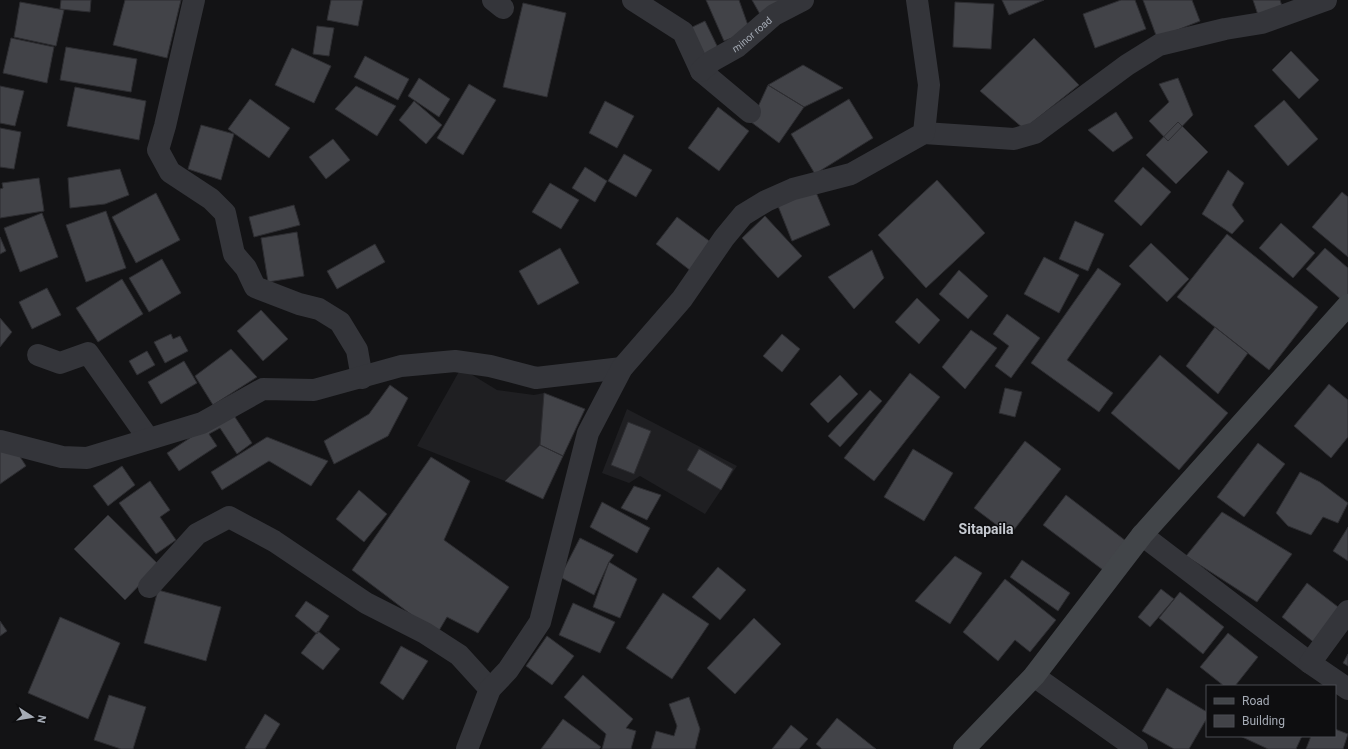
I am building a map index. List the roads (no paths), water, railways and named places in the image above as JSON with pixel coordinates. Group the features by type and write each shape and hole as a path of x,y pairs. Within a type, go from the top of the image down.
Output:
{"main road":[{"path":"964,749 1034,676 1142,535 1348,305"}],"street":[{"path":"194,0 165,126 158,150 170,172 211,200 225,212 234,254 246,268 255,287 298,304 319,309 340,322 357,350 362,378"},
{"name":"minor road","path":"633,0 683,32 701,71 712,61 737,47 774,15 804,0"},
{"path":"917,0 929,85 924,133"},
{"path":"466,749 490,689 508,670 540,622 588,433 622,368 682,299 724,238 743,216 766,201 793,189 851,174 924,133 1014,139 1036,133 1127,65 1158,45 1225,29 1262,23 1326,0"},
{"path":"38,355 60,363 88,353 148,438"},
{"path":"0,441 62,457 87,458 148,438 202,423 263,389 314,390 401,366 455,361 490,366 536,378 622,368"},
{"path":"149,587 197,534 229,517 274,541 366,603 426,633 459,655 490,689"},
{"path":"1142,535 1310,663 1348,689"},
{"path":"1310,663 1348,611"},
{"path":"1034,676 1136,749"}],"district":[{"name":"Sitapaila","path":"986,529"}]}
